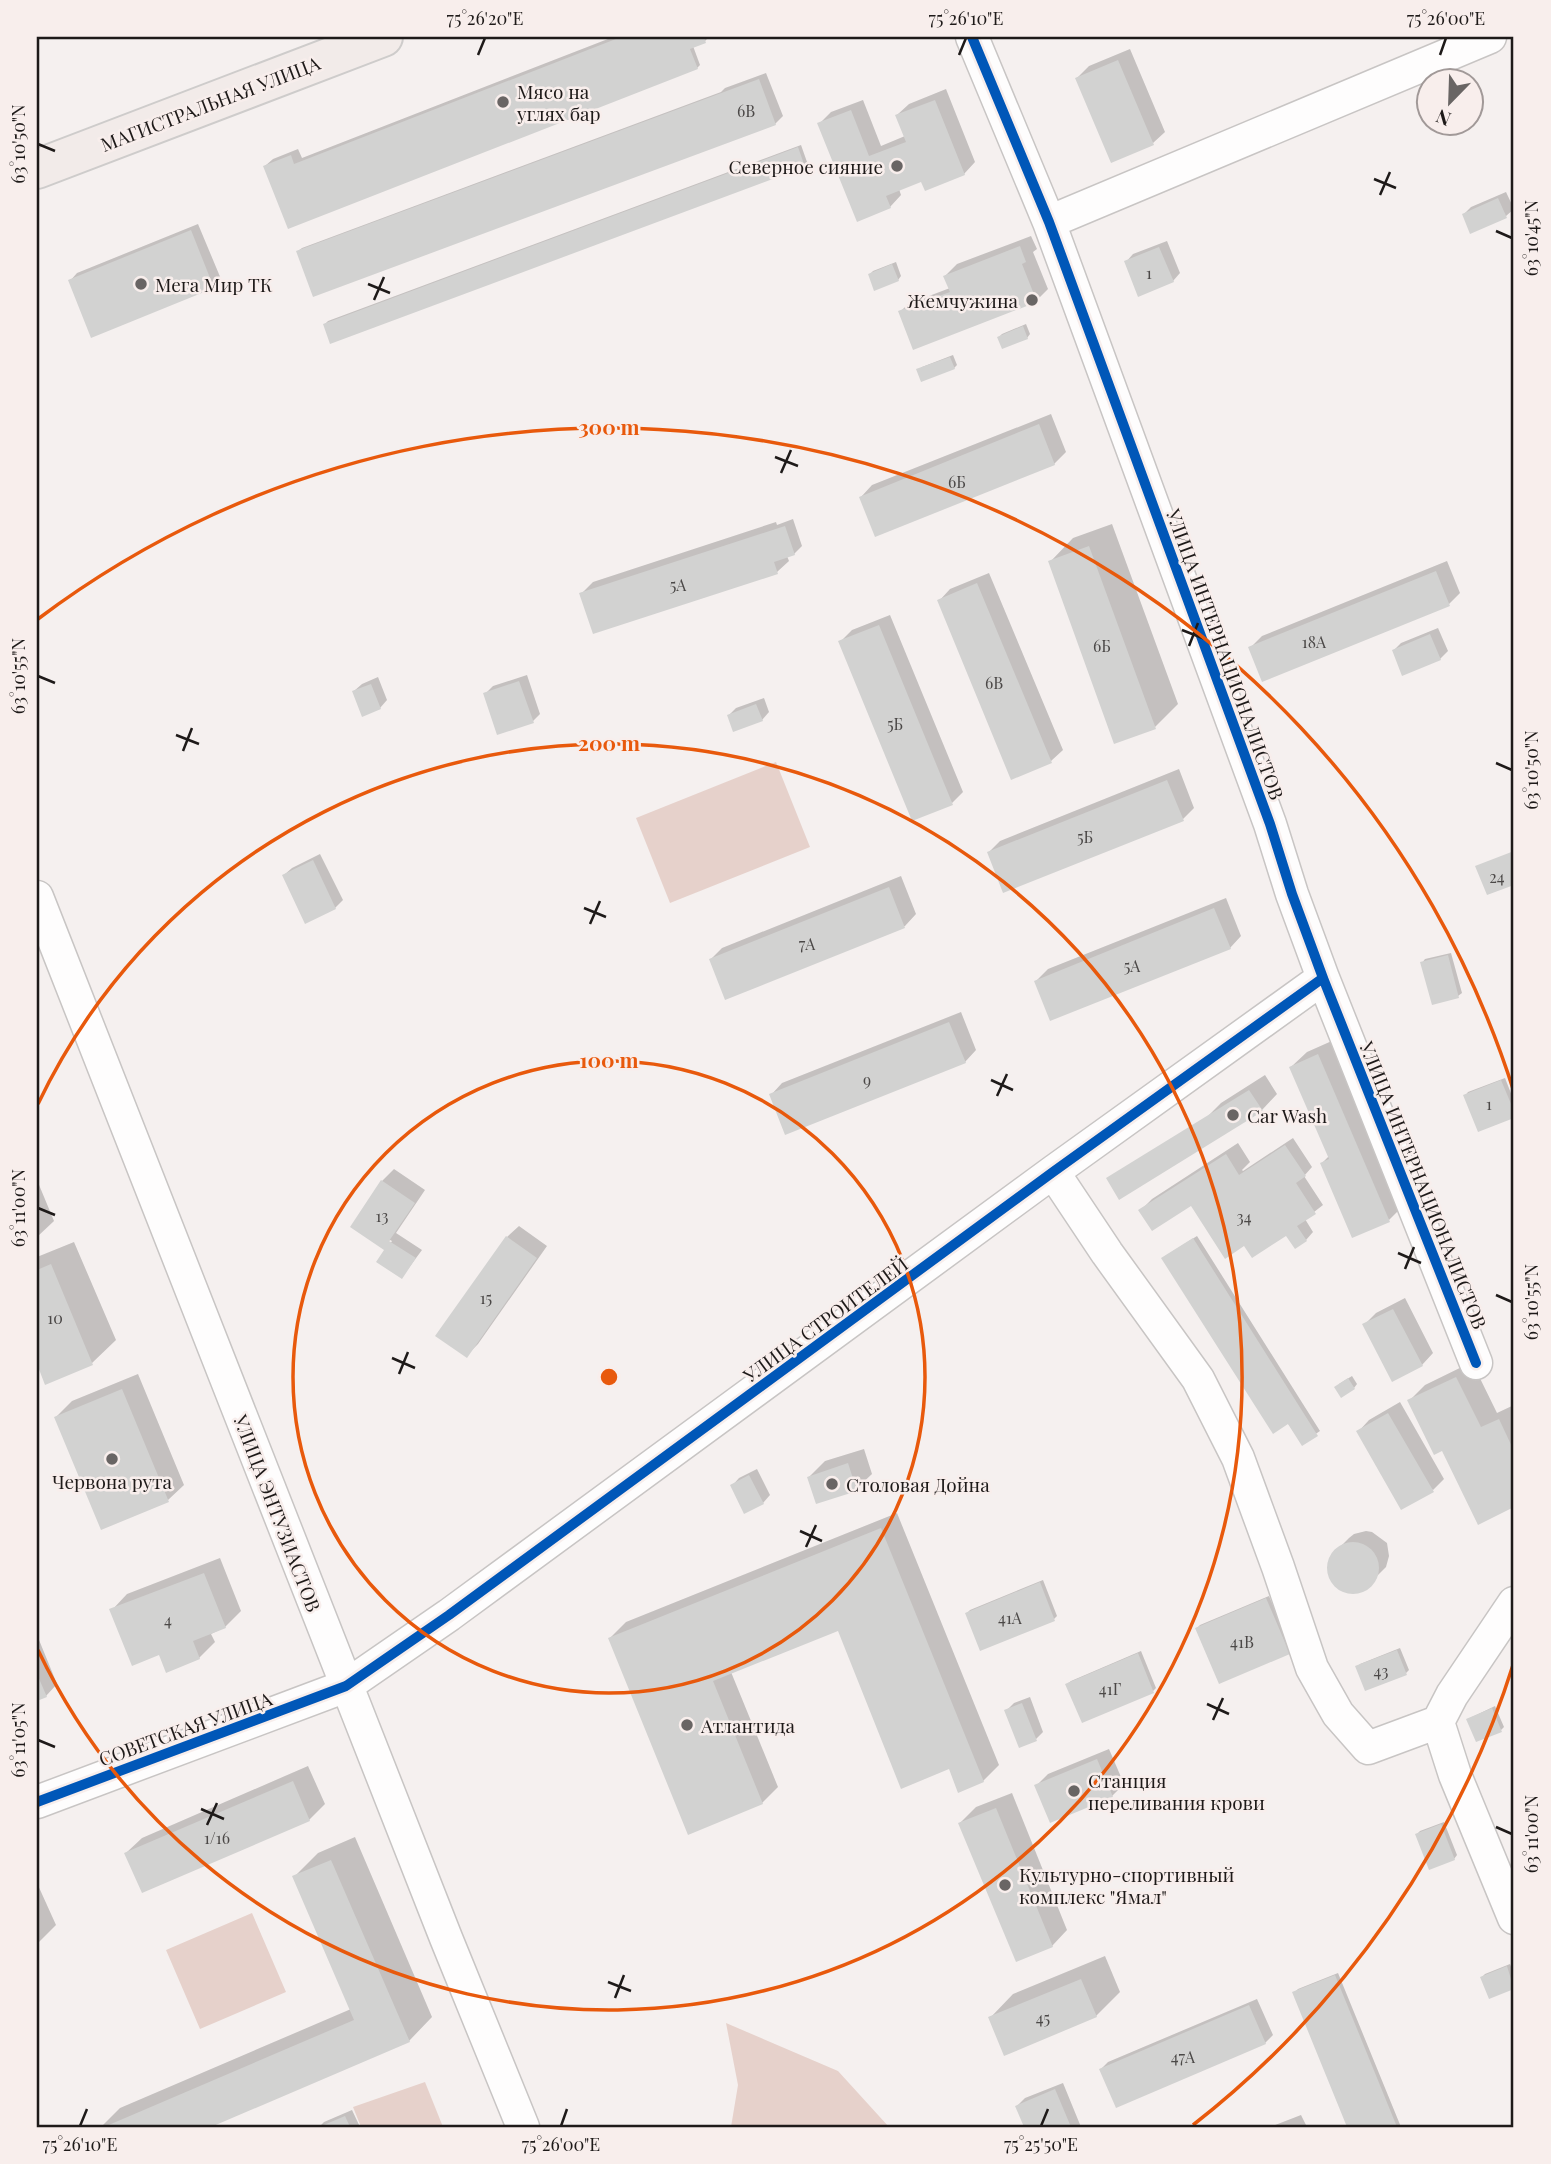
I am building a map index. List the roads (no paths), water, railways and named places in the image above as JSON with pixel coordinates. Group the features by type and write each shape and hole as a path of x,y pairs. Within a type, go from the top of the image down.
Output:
{"main road":[{"name":"МАГИСТРАЛЬНАЯ УЛИЦА","path":"37,169 383,37"}],"street":[{"name":"УЛИЦА ИНТЕРНАЦИОНАЛИСТОВ","path":"972,37 1049,222 1270,824 1323,978 1476,1363"},
{"path":"1049,222 1490,37"},
{"name":"УЛИЦА ЭНТУЗИАСТОВ","path":"37,897 346,1686 523,2127"},
{"name":"УЛИЦА СТРОИТЕЛЕЙ","path":"346,1686 449,1615 1053,1172 1323,978"},
{"path":"1053,1172 1107,1253 1198,1379 1238,1458 1312,1668 1338,1714 1368,1748 1438,1722 1452,1695 1514,1603"},
{"name":"СОВЕТСКАЯ УЛИЦА","path":"37,1802 346,1686"},
{"path":"1438,1722 1455,1775 1514,1918"}],"place":[{"name":"Мясо на углях бар","path":"503,102"},
{"name":"Северное сияние","path":"897,166"},
{"name":"Мега Мир ТК","path":"141,284"},
{"name":"Жемчужина","path":"1032,300"},
{"name":"Car Wash","path":"1233,1115"},
{"name":"Червона рута","path":"112,1459"},
{"name":"Столовая Дойна","path":"832,1484"},
{"name":"Атлантида","path":"687,1725"},
{"name":"Станция переливания крови","path":"1074,1791"},
{"name":"Культурно-спортивный комплекс \"Ямал\"","path":"1005,1885"}]}
